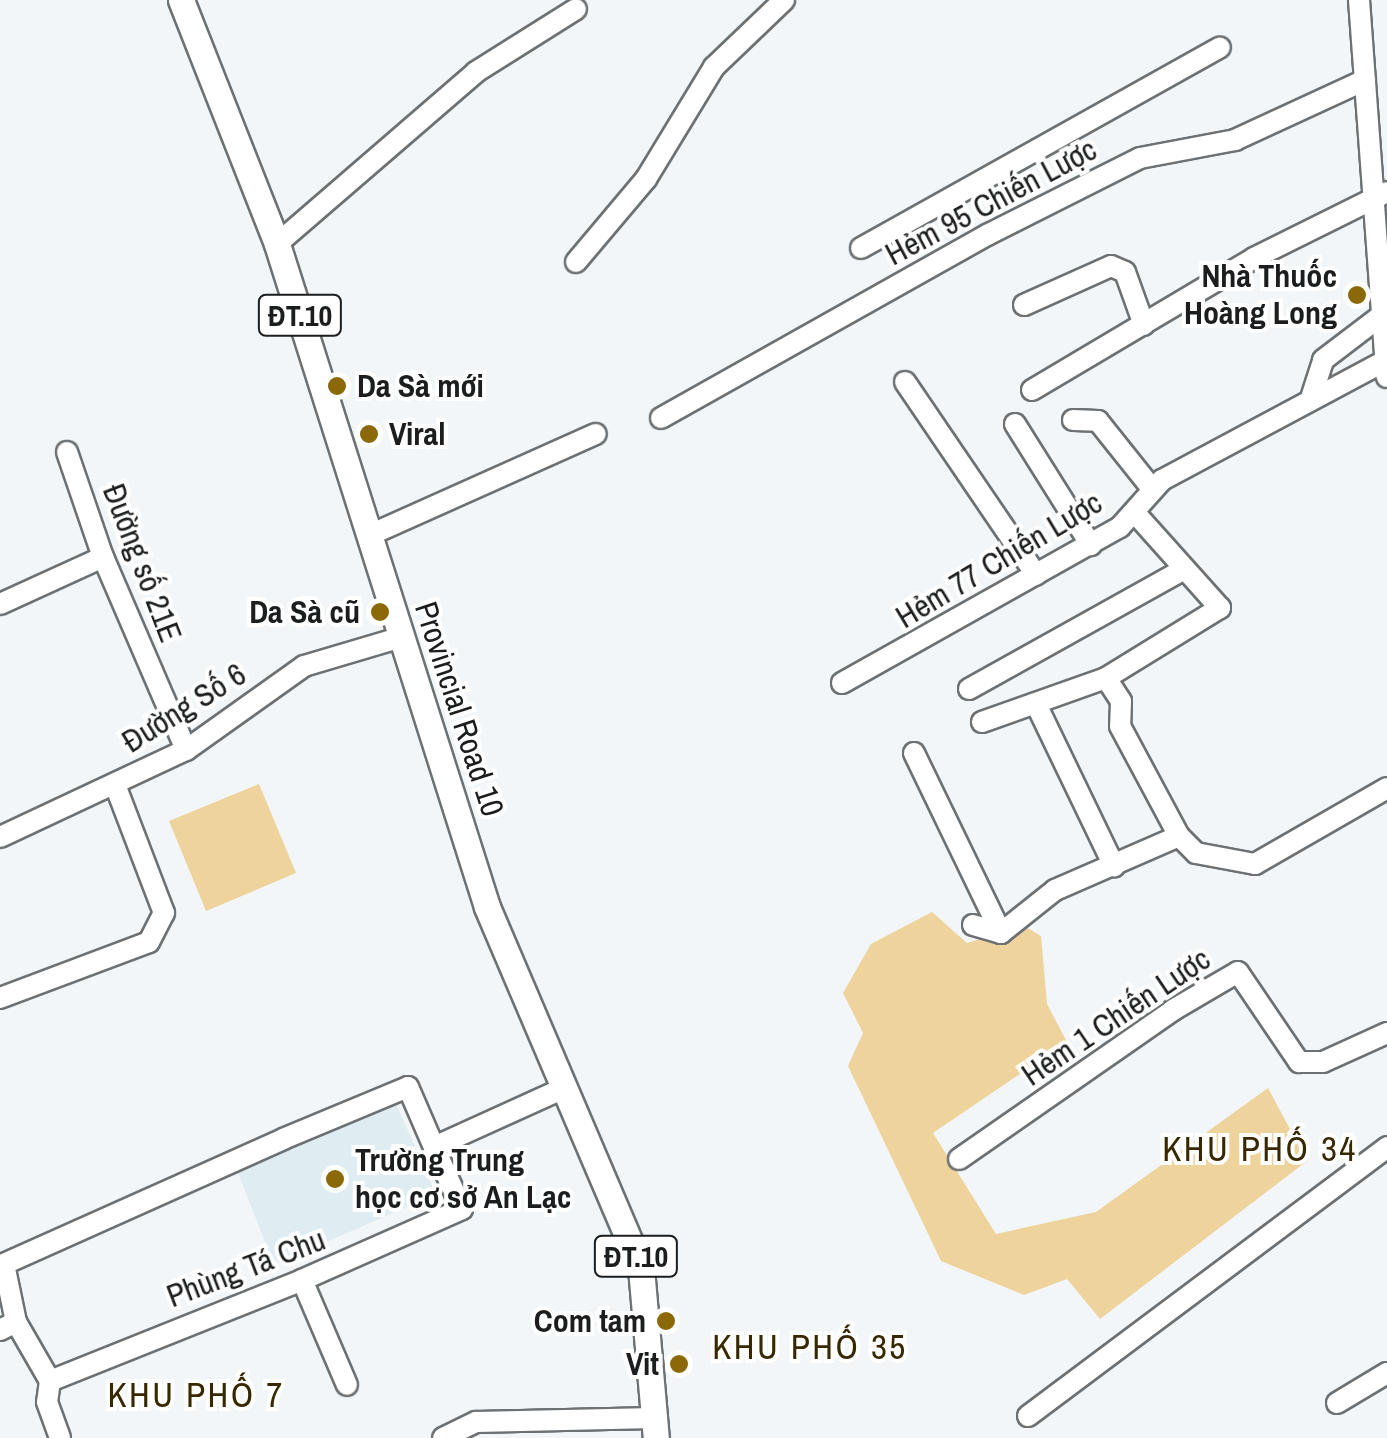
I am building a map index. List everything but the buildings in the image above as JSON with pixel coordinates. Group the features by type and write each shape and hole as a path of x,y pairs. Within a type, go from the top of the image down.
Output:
{"main road":[{"name":"Provincial Road 10","path":"182,0 277,244 488,907 641,1268 655,1428"}],"street":[{"path":"576,262 646,179 714,67 784,0"},
{"path":"1359,0 1380,196 1387,377"},
{"path":"277,244 476,72 576,9"},
{"path":"861,248 1220,47"},
{"name":"Hẻm 95 Chiến Lược","path":"661,418 988,235 1140,158 1235,140 1365,80"},
{"path":"1032,390 1254,258 1380,196"},
{"path":"1024,305 1111,266 1125,272 1144,325"},
{"path":"1311,398 1323,360 1382,314"},
{"name":"Hẻm 77 Chiến Lược","path":"842,683 1091,545 1135,513 1153,490 1311,398 1386,360"},
{"path":"905,382 1036,576"},
{"path":"1072,420 1098,422 1153,490"},
{"path":"1015,424 1091,545"},
{"path":"372,534 596,434"},
{"name":"Đường số 21E","path":"67,452 103,557 186,750"},
{"path":"982,722 1038,706 1106,678 1220,608 1135,513"},
{"path":"0,604 103,557"},
{"path":"969,689 1183,570"},
{"name":"Đường Số 6","path":"0,838 186,750 304,666 402,637"},
{"path":"1106,678 1120,701 1120,726 1180,836 1196,853 1255,864 1387,788"},
{"path":"1038,706 1114,866"},
{"path":"914,753 1001,932"},
{"path":"0,998 149,942 164,913 115,785"},
{"path":"1001,932 1056,890 1180,836"},
{"path":"973,925 1001,932"},
{"name":"Hẻm 1 Chiến Lược","path":"958,1159 1173,1010 1238,972 1299,1062 1323,1062 1387,1033"},
{"name":"Phùng Tá Chu","path":"408,1087 462,1209 302,1280 50,1380 8,1326 4,1264 408,1087"},
{"path":"434,1148 566,1087"},
{"path":"1028,1416 1387,1147"},
{"path":"302,1280 347,1385"},
{"path":"1337,1404 1387,1372"},
{"path":"50,1380 47,1402 60,1438"},
{"path":"443,1438 476,1422 655,1428"}],"shaded area":[{"path":"259,784 296,873 206,911 169,821"},
{"path":"932,912 967,943 1024,926 1041,936 1047,1004 1067,1042 933,1133 996,1234 1096,1212 1268,1088 1307,1161 1100,1319 1067,1279 1024,1295 941,1261 848,1066 863,1033 843,993 871,944"},
{"name":"Trường Trung học cơ sở An Lạc","path":"393,1097 436,1194 274,1265 235,1165"}],"place":[{"name":"Nhà Thuốc Hoàng Long","path":"1357,295"},
{"name":"Da Sà mới","path":"337,386"},
{"name":"Viral","path":"369,434"},
{"name":"Da Sà cũ","path":"380,612"},
{"name":"Trường Trung học cơ sở An Lạc","path":"335,1179"},
{"name":"Com tam","path":"666,1321"},
{"name":"Vit","path":"679,1364"}],"district":[{"name":"KHU PHỐ 34","path":"1260,1149"},
{"name":"KHU PHỐ 35","path":"810,1347"},
{"name":"KHU PHỐ 7","path":"196,1395"}]}
